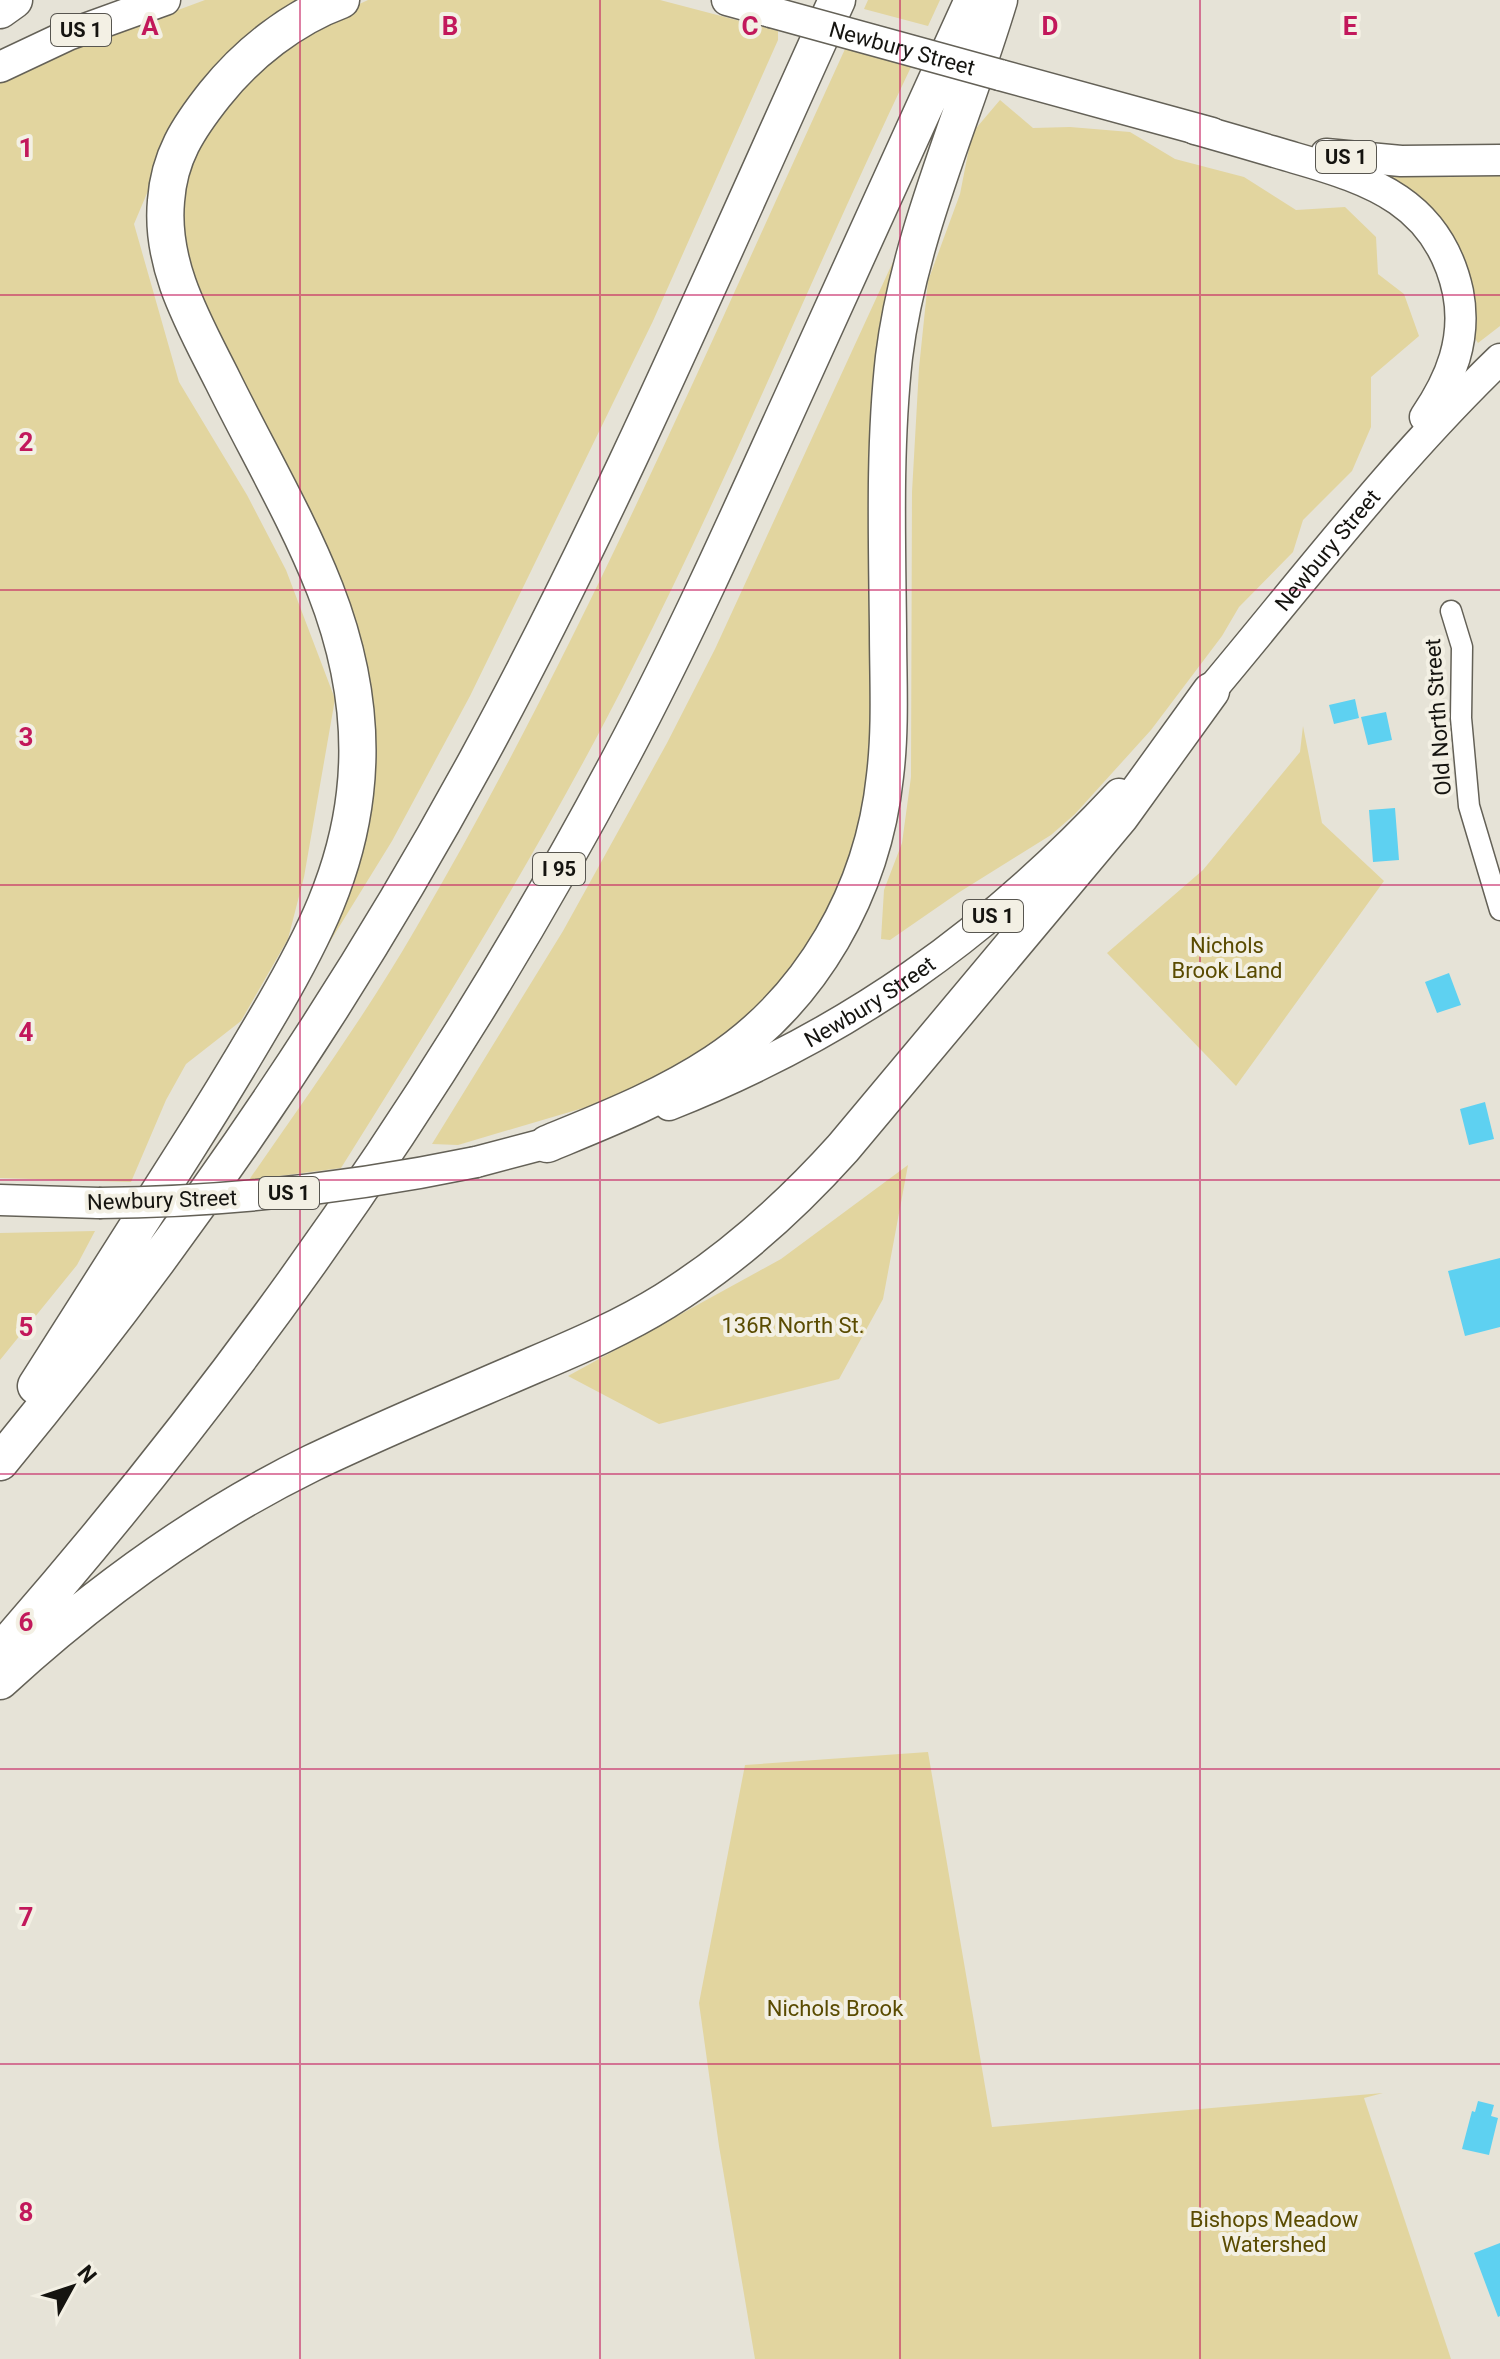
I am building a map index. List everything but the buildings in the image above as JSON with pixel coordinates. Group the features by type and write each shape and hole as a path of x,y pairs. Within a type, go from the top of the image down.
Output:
{"highway":[{"path":"0,10 14,0"},
{"path":"0,1444 256,1038 325,912 345,854 356,788 357,727 338,623 309,553 182,298 167,247 165,221 166,198 177,154 187,129 216,92 252,55 290,27 320,8 341,0"},
{"path":"0,1462 99,1340 217,1177 319,1026 439,829 506,707 583,555 837,0"},
{"name":"I 95","path":"0,1652 147,1478 278,1306 380,1161 507,959 609,780 695,609 973,0"},
{"path":"547,1144 655,1098 744,1042 770,1019 812,969 838,929 862,878 880,810 888,741 887,467 894,356 904,300 923,232 999,0"},
{"path":"0,1681 100,1595 152,1556 203,1524 337,1451 612,1330 673,1296 745,1244 811,1183 865,1122 1120,817 1211,691"}],"main road":[{"name":"US 1","path":"0,67 68,35 165,0"},
{"name":"Newbury Street","path":"727,0 1195,129 1281,147 1361,158 1440,162 1500,160"},
{"path":"1195,129 1338,170 1376,185 1402,202 1425,223 1448,259 1459,301 1459,343 1454,364 1436,401 1380,486"},
{"name":"Newbury Street","path":"0,1200 99,1203 188,1201 290,1193 366,1183 476,1162 637,1117 800,1046 899,986 974,931 1053,862 1161,749 1380,486 1500,359"}],"street":[{"name":"Old North Street","path":"1451,611 1462,647 1461,718 1469,806 1500,910"}],"green space":[{"path":"205,0 309,0 222,59 171,124 156,172 134,224 179,382 247,495 286,570 335,699 304,877 288,939 241,1021 186,1064 166,1100 131,1182 0,1178 0,76"},
{"path":"368,0 660,0 778,31 778,40 653,321 470,696 392,841 323,953 318,950 368,693 185,279 180,183 231,86 327,19"},
{"path":"868,0 940,0 928,26 864,9"},
{"path":"845,49 911,67 670,593 600,731 493,921 341,1168 249,1180 397,960 534,713 693,383"},
{"path":"1000,100 1033,128 1070,127 1130,132 1175,159 1244,177 1296,210 1345,207 1376,237 1378,274 1404,294 1419,336 1371,377 1371,427 1352,471 1303,520 1293,552 1239,607 1222,636 1151,730 1075,814 1051,835 890,940 881,939 884,890 902,843 911,777 912,492 928,281 960,194 972,133"},
{"path":"1385,173 1500,176 1500,326 1478,343 1474,337 1472,307 1383,176"},
{"path":"903,240 871,793 843,891 795,970 727,1039 627,1095 458,1145 432,1144 563,931 667,743 715,649"},
{"name":"Nichols Brook Land","path":"1303,726 1322,823 1384,881 1236,1086 1107,953 1203,870 1300,752"},
{"name":"136R North St.","path":"908,1165 883,1299 839,1379 659,1424 568,1376 781,1259"},
{"path":"95,1231 77,1265 0,1360 0,1233"},
{"name":"Bishops Meadow Watershed","path":"928,1752 992,2127 1383,2093 1364,2098 1451,2359 755,2359 719,2146 699,2003 745,1765"}],"park label":[{"name":"Nichols Brook","path":"835,2008"}]}
